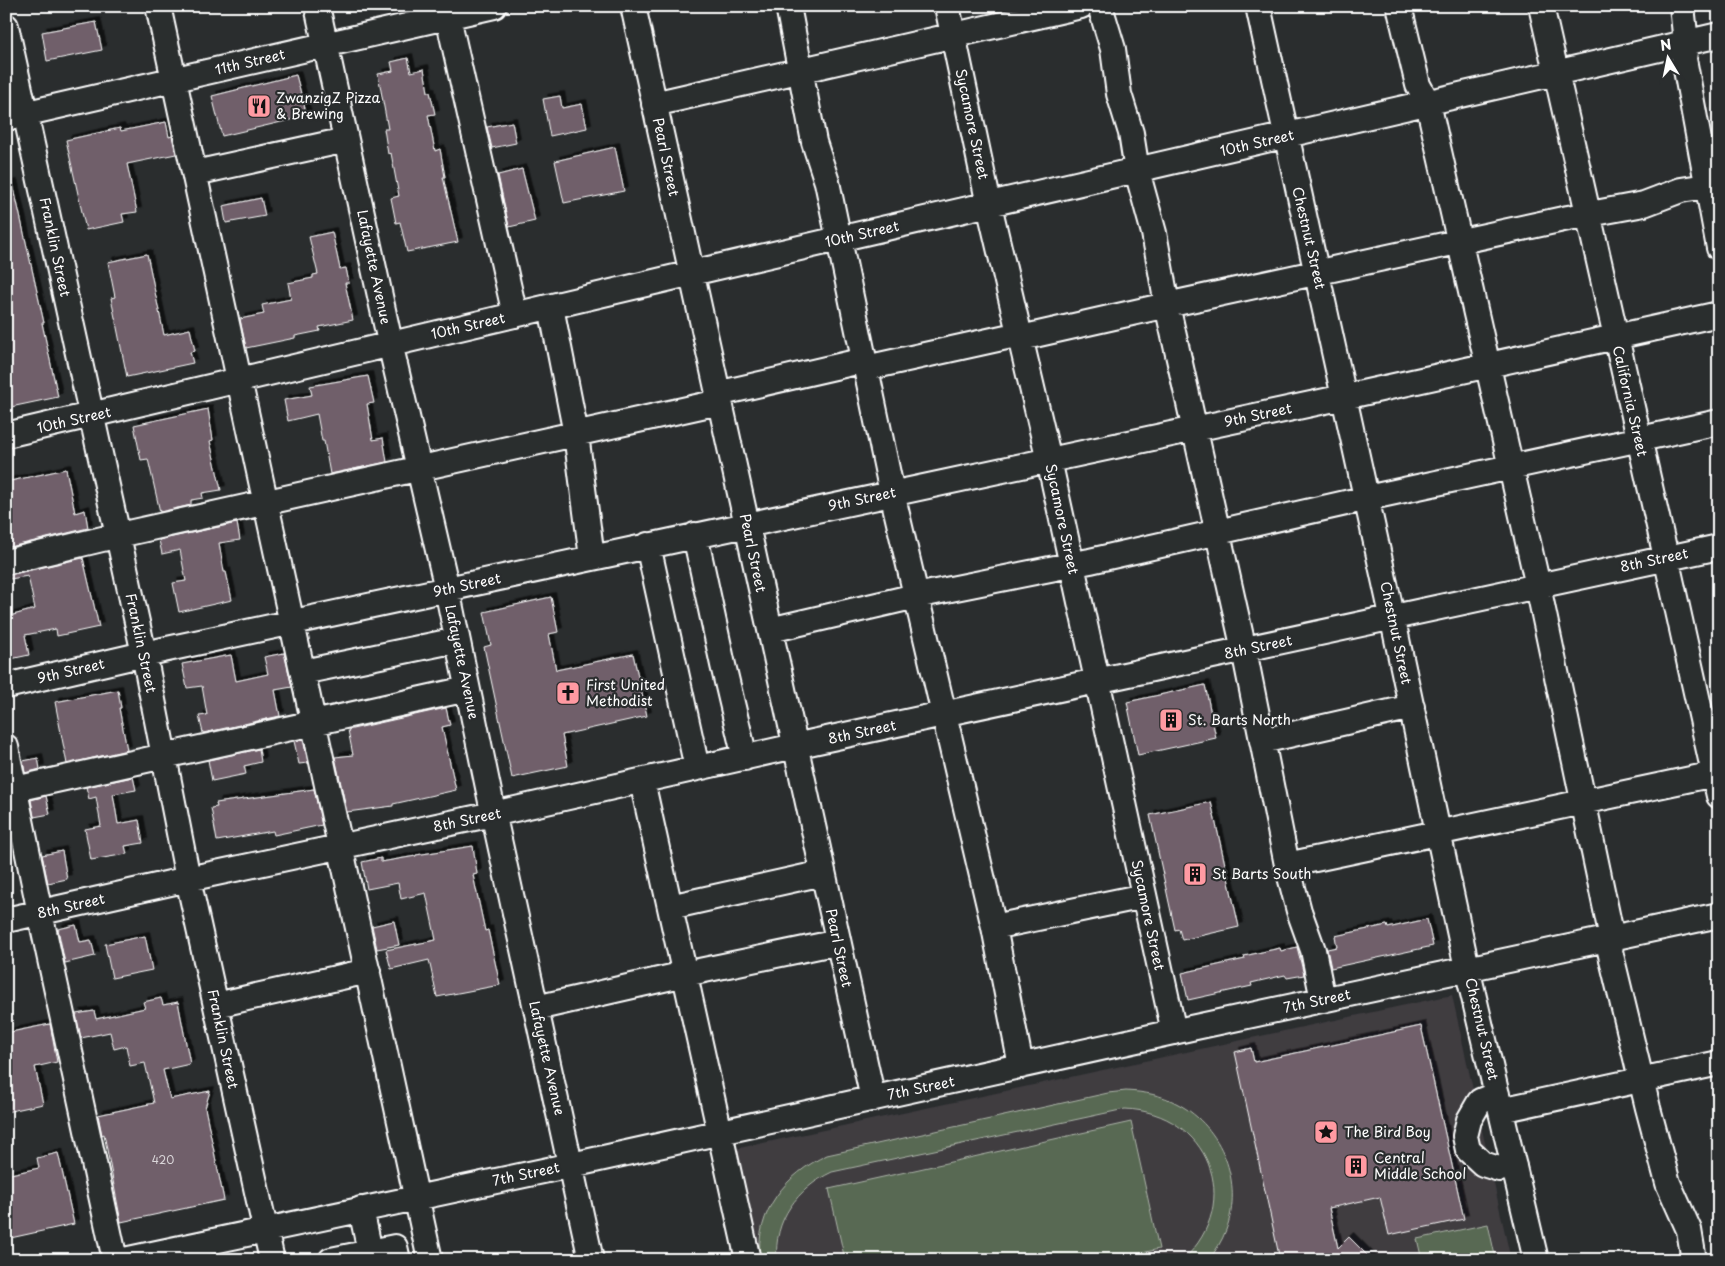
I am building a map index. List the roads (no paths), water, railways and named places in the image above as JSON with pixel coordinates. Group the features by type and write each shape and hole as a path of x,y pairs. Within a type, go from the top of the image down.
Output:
{"street":[{"path":"158,6 342,846 430,1260"},
{"name":"Lafayette Avenue","path":"317,6 446,589 493,814 591,1260"},
{"name":"Pearl Street","path":"633,6 872,1099"},
{"path":"788,6 814,142 827,182 892,493 994,927 1021,1066"},
{"name":"Sycamore Street","path":"947,6 989,204 1049,460 1174,1032"},
{"path":"654,104 1081,6"},
{"path":"1100,6 1113,49 1119,94 1131,133 1137,170 1154,233 1167,305 1244,650 1287,865 1299,911 1313,950 1323,1000"},
{"name":"Chestnut Street","path":"1258,6 1367,498 1468,968 1536,1260"},
{"path":"1399,6 1418,85 1428,103 1538,586 1612,938 1610,951 1668,1183 1689,1230 1694,1260"},
{"name":"California Street","path":"1541,6 1717,781"},
{"path":"1682,6 1686,43 1684,59 1713,185 1719,248"},
{"name":"11th Street","path":"16,116 448,17 479,8"},
{"path":"448,17 515,315"},
{"name":"Franklin Street","path":"6,26 16,116 93,416 144,654 188,879 272,1260"},
{"name":"10th Street","path":"6,435 1719,35"},
{"path":"195,173 346,140"},
{"path":"6,562 119,535 576,434 718,398 865,364 1020,336 1167,305 1588,214 1644,204 1681,190 1713,185"},
{"path":"551,307 576,434 592,558"},
{"name":"9th Street","path":"6,686 144,654 1487,366 1719,314"},
{"path":"770,630 916,596 1072,565 1367,498 1719,422"},
{"path":"695,535 745,758"},
{"path":"648,545 698,768"},
{"name":"8th Street","path":"6,920 795,746 1719,546"},
{"path":"303,672 457,640"},
{"path":"11,790 467,689"},
{"path":"1262,740 1412,707"},
{"path":"6,747 11,790 40,913 115,1260"},
{"path":"642,781 748,1260"},
{"path":"1287,865 1584,802 1717,781"},
{"path":"670,907 823,872"},
{"path":"994,927 1144,896"},
{"name":"7th Street","path":"124,1260 571,1165 1174,1032 1719,915"},
{"path":"536,1008 838,942"},
{"path":"216,1005 368,971"},
{"path":"1514,1166 1500,1168 1484,1164 1468,1150 1465,1136 1469,1120 1480,1101 1499,1102 1719,1063"},
{"path":"361,1209 370,1252"},
{"path":"332,1260 370,1252 397,1253"}],"place":[{"name":"ZwanzigZ Pizza & Brewing","path":"259,106"},
{"name":"First United Methodist","path":"568,693"},
{"name":"St. Barts North","path":"1171,720"},
{"name":"St Barts South","path":"1195,874"},
{"name":"The Bird Boy","path":"1326,1132"},
{"name":"Central Middle School","path":"1356,1166"}]}
